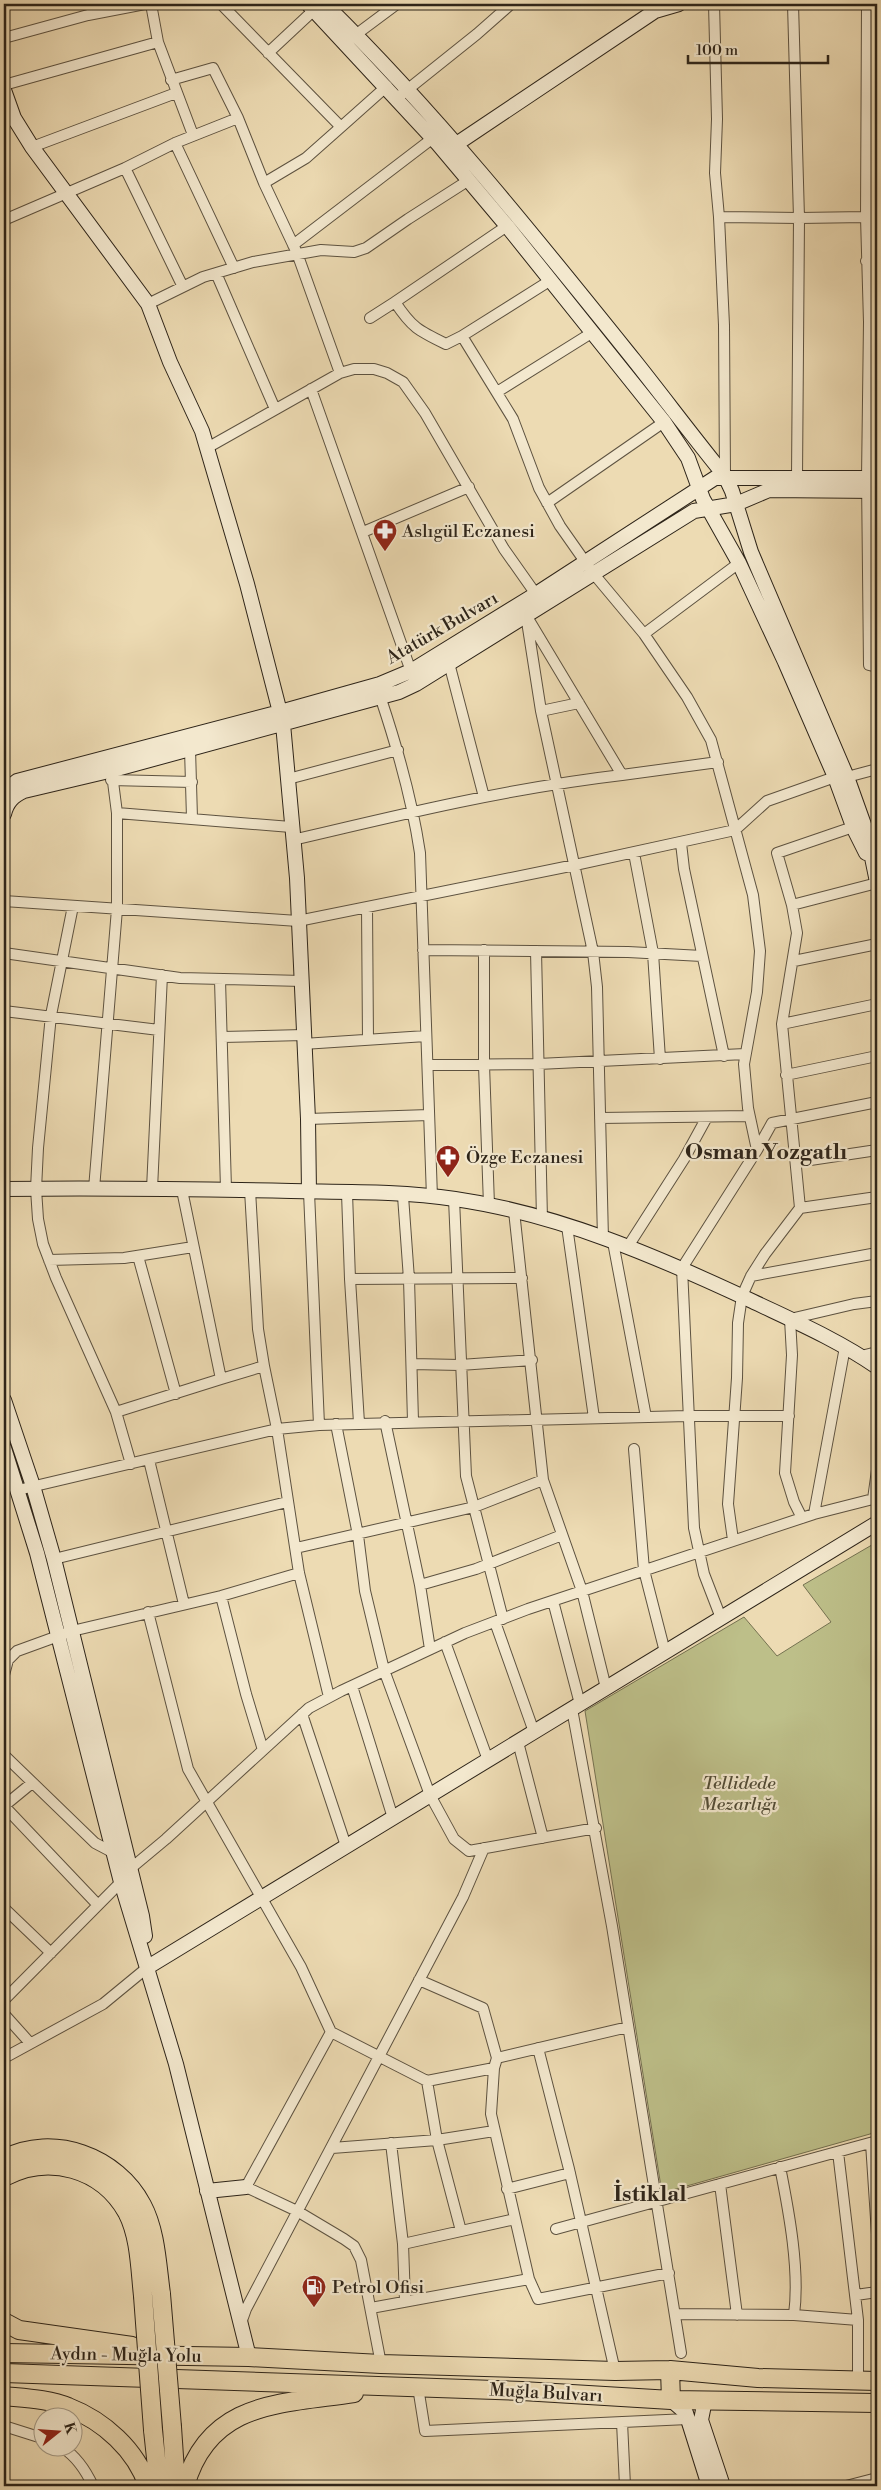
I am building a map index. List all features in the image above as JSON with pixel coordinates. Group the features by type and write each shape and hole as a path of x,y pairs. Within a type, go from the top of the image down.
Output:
{"highway":[{"path":"4,2159 27,2150 56,2149 85,2154 110,2168 128,2185 142,2205 151,2228 162,2294 176,2486"},
{"path":"4,2176 36,2166 75,2168 107,2186 127,2213 138,2249 159,2486"},
{"path":"4,2322 19,2330 128,2346 199,2350 245,2357"},
{"name":"Aydın - Muğla Yolu","path":"4,2353 245,2357"},
{"name":"Muğla Bulvarı","path":"245,2357 381,2364 615,2371 670,2370 758,2378 877,2382"},
{"path":"670,2370 671,2400"},
{"path":"705,2400 706,2372"},
{"name":"Aydın - Muğla Yolu","path":"4,2373 152,2380 216,2380"},
{"name":"Muğla Bulvarı","path":"216,2380 398,2386 671,2400 877,2403"},
{"path":"185,2486 190,2467 202,2447 215,2432 234,2419 273,2404 398,2386"},
{"path":"4,2396 68,2406 105,2427 130,2452 148,2486"}],"main road":[{"path":"450,148 655,10 679,4"},
{"path":"316,6 351,39 402,93 450,148 635,361 725,476 751,552 841,777 853,826 872,864"},
{"path":"351,39 387,86 402,93 433,138 450,148 469,180 508,226 664,422 688,458 699,487 739,563 867,833 877,883"},
{"path":"4,90 9,121 32,147 148,304 207,448 247,584 282,718 297,878 308,1119 309,1192"},
{"name":"Atatürk Bulvarı","path":"589,568 699,487 715,478 725,476 797,478 872,485"},
{"name":"Atatürk Bulvarı","path":"5,797 18,781 282,718 380,699 589,568 694,511 736,504 770,490 872,485"},
{"name":"Atatürk Bulvarı","path":"5,797 24,791 112,775 380,684 413,678 449,663 526,615 539,599"},
{"path":"4,1189 226,1189 432,1197 489,1205 567,1226 682,1268 846,1347 877,1367"},
{"path":"4,1400 33,1486 54,1559 66,1634 121,1882 176,2064 241,2325 245,2357"},
{"path":"4,1448 66,1634 142,1916 148,1967"},
{"path":"148,1967 877,1522"},
{"path":"207,2191 246,2186"},
{"path":"671,2400 686,2413 709,2486"},
{"path":"705,2400 701,2420 723,2486"}],"street":[{"path":"4,38 88,15 145,4"},
{"path":"151,4 158,42 193,135"},
{"path":"221,4 342,127"},
{"path":"351,39 397,4"},
{"path":"402,93 477,34 511,4"},
{"path":"714,4 717,119 715,172 724,325 725,476"},
{"path":"792,4 799,218 797,478"},
{"path":"868,4 866,214 872,260 870,322 872,485 869,666 877,667"},
{"path":"268,53 316,6"},
{"path":"4,85 158,42"},
{"path":"171,80 213,68 238,118 264,183 295,249 340,373"},
{"path":"264,183 306,158 387,86"},
{"path":"32,147 176,93"},
{"path":"4,220 125,168 174,143 238,118"},
{"path":"295,249 433,138"},
{"path":"174,143 234,268"},
{"path":"125,168 182,285"},
{"path":"148,304 182,285 295,249 354,252 366,248 469,180"},
{"path":"719,217 799,218 877,212"},
{"path":"370,318 508,226"},
{"path":"216,273 275,409"},
{"path":"395,302 409,323 419,331 446,344 551,280"},
{"path":"497,392 593,332"},
{"path":"462,336 513,419 539,488 547,503 589,568 644,634 687,698 711,740 753,895 760,951 757,992 744,1064 749,1116 757,1150"},
{"path":"207,448 340,373 354,369 374,369 387,373 404,382 425,413 504,549 539,599"},
{"path":"311,388 413,678"},
{"path":"547,503 664,422"},
{"path":"363,532 469,487"},
{"path":"644,634 739,563"},
{"path":"526,615 622,775"},
{"path":"526,615 541,711 593,952 597,987 600,1118 608,1240 646,1417"},
{"path":"449,663 484,797"},
{"path":"380,699 398,750 414,811 420,853 432,1197"},
{"path":"541,711 579,703"},
{"path":"190,749 192,818"},
{"path":"288,779 398,750"},
{"path":"117,813 192,818 292,834 558,783 718,762"},
{"path":"4,901 298,921 634,853 735,830 767,802 841,777 877,769"},
{"path":"94,1189 118,909 117,813 112,775 192,782"},
{"path":"733,1540 728,1504 738,1322 742,1296 751,1276 765,1254 800,1208 782,1024 797,934 792,906 777,853 853,826"},
{"path":"681,843 702,956 724,1056"},
{"path":"634,853 653,954 660,1060"},
{"path":"792,906 877,883"},
{"path":"73,906 51,1015 36,1189 41,1236 49,1260 116,1412 130,1464"},
{"path":"366,907 368,1040"},
{"path":"794,961 877,944"},
{"path":"423,950 593,952 702,956"},
{"path":"484,950 484,1065 489,1205"},
{"path":"536,952 542,1219"},
{"path":"4,953 162,975 220,980 302,981"},
{"path":"152,1189 162,975"},
{"path":"220,980 226,1189"},
{"path":"782,1024 877,1004"},
{"path":"4,1011 51,1015 159,1030"},
{"path":"222,1037 368,1040 426,1036"},
{"path":"428,1065 660,1060 745,1054"},
{"path":"786,1075 877,1056"},
{"path":"721,1618 704,1574 694,1528 682,1268 772,1123 877,1102"},
{"path":"308,1119 429,1116"},
{"path":"600,1118 749,1116"},
{"path":"627,1248 684,1158 707,1117"},
{"path":"797,1162 877,1150"},
{"path":"182,1190 221,1379"},
{"path":"250,1190 258,1329 277,1429 287,1502 296,1548 298,1573 329,1697"},
{"path":"309,1192 319,1424"},
{"path":"346,1193 359,1423"},
{"path":"403,1196 409,1279 414,1421"},
{"path":"800,1208 877,1197"},
{"path":"454,1199 466,1476 490,1563 499,1620 534,1732"},
{"path":"514,1211 532,1360 535,1420 543,1480 582,1591 606,1688"},
{"path":"567,1226 594,1418"},
{"path":"49,1260 138,1256 193,1246"},
{"path":"751,1276 877,1253"},
{"path":"138,1256 176,1394"},
{"path":"350,1279 522,1278"},
{"path":"802,1518 794,1502 785,1473 792,1355 790,1319 854,1304 877,1301"},
{"path":"814,1514 846,1347"},
{"path":"861,1356 877,1352"},
{"path":"412,1364 460,1365 532,1360"},
{"path":"116,1412 264,1366"},
{"path":"18,1490 277,1429 319,1424 688,1416 733,1418 789,1416"},
{"path":"385,1422 420,1585 430,1649"},
{"path":"336,1424 358,1534 365,1590 384,1670 430,1795 454,1839 469,1851 596,1828"},
{"path":"634,1450 644,1570 664,1652"},
{"path":"150,1460 184,1604"},
{"path":"130,1869 206,1803 302,1714 329,1697 445,1642 499,1620 733,1540 814,1514 875,1499 877,1470"},
{"path":"296,1548 474,1507 543,1480"},
{"path":"54,1559 287,1502"},
{"path":"420,1585 490,1563 562,1535"},
{"path":"4,1675 8,1660 17,1651 66,1634 148,1612 221,1596 298,1573"},
{"path":"221,1596 246,1694 263,1750"},
{"path":"553,1601 576,1706 681,2353"},
{"path":"148,1612 188,1769 301,1967 331,2032 378,2058 427,2081 494,2068"},
{"path":"445,1642 488,1760"},
{"path":"352,1686 393,1818"},
{"path":"302,1714 346,1846"},
{"path":"518,1742 543,1838"},
{"path":"4,1755 95,1843 114,1852"},
{"path":"32,1783 4,1806 98,1905"},
{"path":"241,2325 246,2309 463,1897 484,1848"},
{"path":"4,2000 121,1882"},
{"path":"4,1908 51,1953"},
{"path":"4,2058 103,2004 148,1967"},
{"path":"419,1980 483,2008 497,2058 494,2068 491,2114 494,2132 529,2279 538,2299 669,2273"},
{"path":"4,2014 30,2044"},
{"path":"497,2058 628,2027"},
{"path":"331,2032 246,2186 298,2211 354,2246 361,2260 381,2364"},
{"path":"538,2048 582,2222 615,2371"},
{"path":"427,2081 437,2140 461,2231"},
{"path":"332,2148 437,2140 494,2132"},
{"path":"556,2229 874,2142 877,2234"},
{"path":"391,2143 403,2244 406,2301"},
{"path":"838,2152 856,2295 858,2381"},
{"path":"780,2167 789,2216 796,2301 794,2315"},
{"path":"508,2189 570,2174"},
{"path":"720,2184 737,2315"},
{"path":"403,2244 515,2219"},
{"path":"371,2308 529,2279"},
{"path":"856,2295 877,2292"},
{"path":"675,2314 794,2315 858,2320"},
{"path":"418,2387 425,2431 688,2419"},
{"path":"622,2422 625,2486"},
{"path":"4,2426 32,2435"},
{"path":"75,2458 87,2473 93,2486"},
{"path":"846,2486 877,2478"}],"green space":[{"name":"Tellidede Mezarlığı","path":"877,1542 877,2132 662,2193 585,1711 744,1617 777,1656 831,1622 803,1585"}],"place":[{"name":"Aslıgül Eczanesi","path":"385,552"},
{"name":"Özge Eczanesi","path":"448,1178"},
{"name":"Petrol Ofisi","path":"314,2308"}],"district":[{"name":"Osman Yozgatlı","path":"766,1152"},
{"name":"İstiklal","path":"650,2194"}]}
